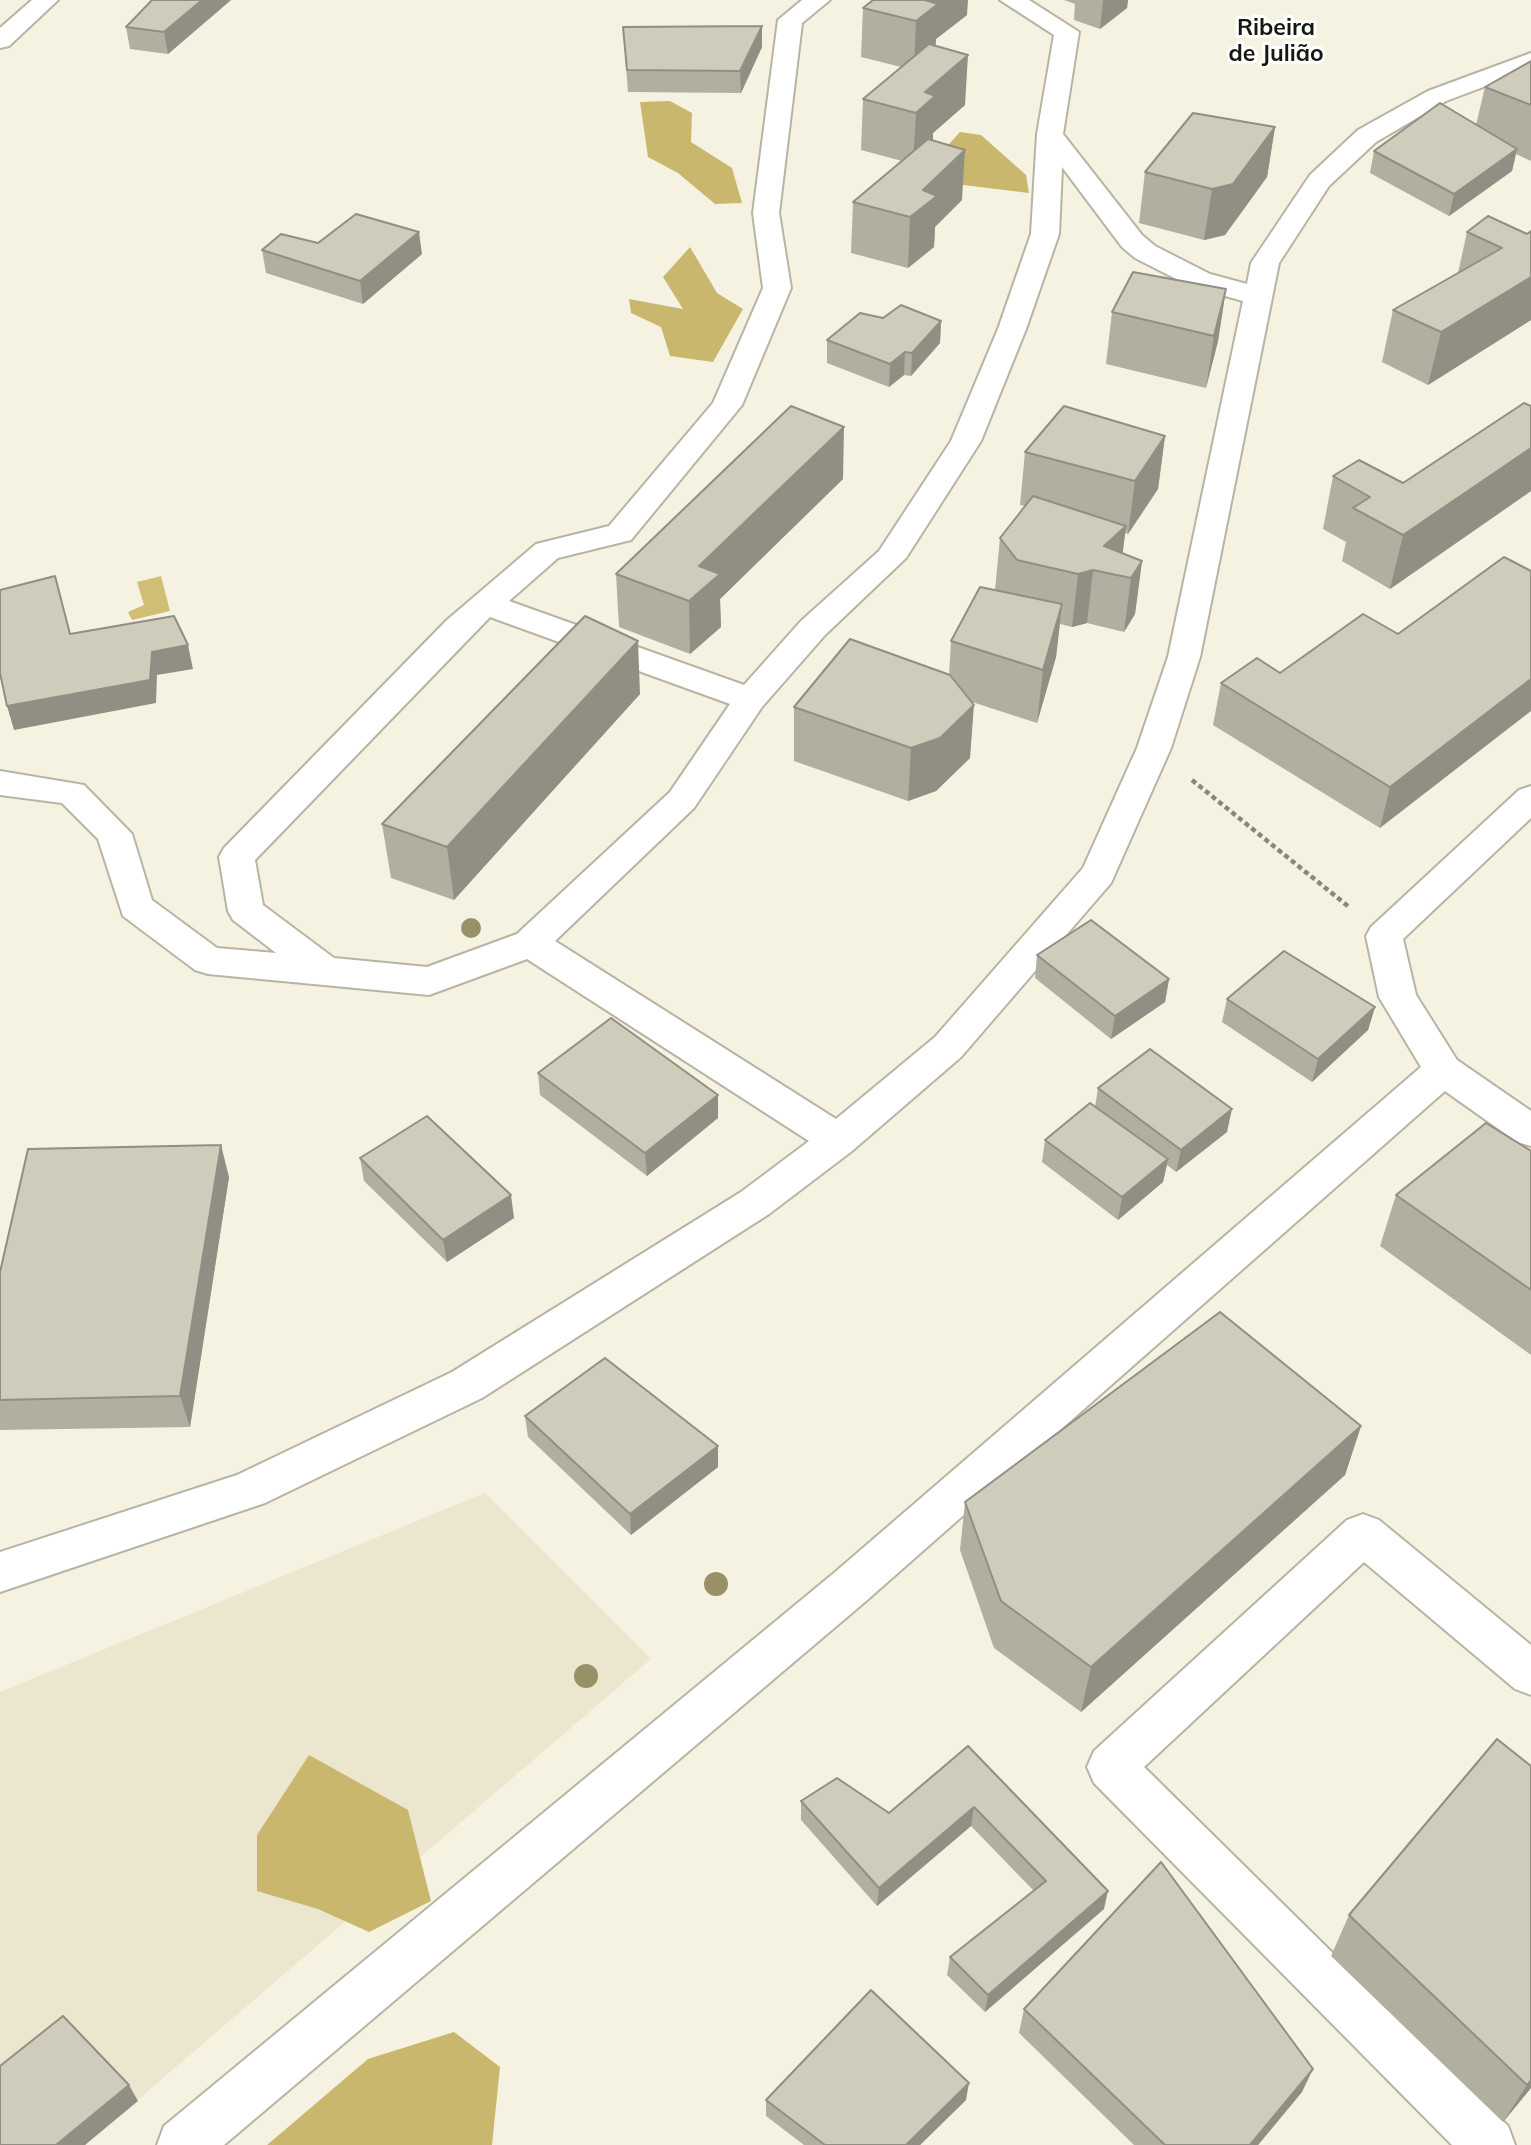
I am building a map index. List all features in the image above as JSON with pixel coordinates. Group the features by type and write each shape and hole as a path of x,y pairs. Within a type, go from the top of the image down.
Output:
{"street":[{"path":"0,41 46,0"},
{"path":"325,971 246,911 237,857 459,626 547,551 620,533 727,405 777,288 766,214 790,20 818,0"},
{"path":"0,783 72,793 114,834 136,907 208,961 429,981 530,943 682,800 750,699 813,628 890,558 966,442 1012,330 1045,234 1050,134 1067,32 1012,0"},
{"path":"0,1572 249,1490 467,1385 755,1203 838,1140 948,1047 1098,874 1154,748 1184,657 1265,263 1319,181 1367,136 1437,96 1531,60"},
{"path":"1050,134 1132,241 1145,252 1200,280 1258,296"},
{"path":"486,604 750,699"},
{"path":"1531,798 1384,936 1398,997 1443,1070 1531,1130"},
{"path":"530,943 838,1140"},
{"path":"183,2145 850,1587 1443,1070"},
{"path":"1489,2145 1111,1767 1363,1534 1531,1674"}],"path":[{"path":"1154,748 1384,936"}],"shaded area":[{"path":"670,101 692,113 691,142 732,168 742,203 715,204 678,173 648,157 640,102"},
{"path":"960,132 981,135 1026,175 1029,193 963,185 942,152"},
{"path":"690,247 717,293 743,309 713,362 670,356 661,327 631,313 629,299 683,309 663,277"},
{"path":"161,576 170,611 132,620 128,612 144,605 137,582"},
{"path":"485,1493 651,1659 85,2145 0,2145 0,1692"},
{"path":"309,1755 408,1810 431,1901 369,1932 318,1909 257,1891 257,1835"},
{"path":"454,2032 500,2067 492,2145 267,2145 368,2059"}],"building":[{"path":"152,0 202,0 164,32 126,27"},
{"path":"873,0 925,0 938,4 916,21 863,8"},
{"path":"762,26 740,71 627,70 623,27"},
{"path":"929,44 968,55 925,92 935,96 916,113 863,99"},
{"path":"1531,61 1531,105 1485,87"},
{"path":"1440,103 1517,149 1454,194 1374,151"},
{"path":"1193,113 1275,127 1233,184 1212,189 1145,172"},
{"path":"928,139 965,150 923,190 937,196 910,217 853,202"},
{"path":"356,214 419,232 360,281 262,250 281,234 318,243"},
{"path":"1488,216 1527,234 1531,231 1531,277 1441,332 1393,310 1502,248 1467,232"},
{"path":"1133,272 1226,289 1214,336 1112,312"},
{"path":"901,305 941,321 912,353 905,352 890,364 827,340 860,313 883,318"},
{"path":"1524,403 1531,406 1531,448 1403,535 1353,508 1370,497 1333,476 1359,460 1403,483"},
{"path":"791,406 844,427 699,566 720,574 689,601 616,574"},
{"path":"1064,406 1165,436 1135,481 1025,452"},
{"path":"1033,496 1126,526 1104,546 1142,561 1131,578 1093,570 1078,574 1017,560 1000,538"},
{"path":"1504,557 1531,571 1531,679 1390,787 1221,683 1257,658 1280,673 1363,614 1398,634"},
{"path":"55,576 70,634 174,616 188,645 152,652 150,680 7,706 0,673 0,590"},
{"path":"980,587 1062,604 1043,670 951,641"},
{"path":"585,616 638,641 447,847 382,824"},
{"path":"850,639 950,675 974,705 940,738 911,748 794,707"},
{"path":"1091,920 1169,979 1115,1016 1037,955"},
{"path":"1284,951 1375,1007 1318,1059 1227,999"},
{"path":"611,1018 718,1095 645,1153 538,1073"},
{"path":"1150,1049 1232,1109 1181,1150 1098,1088"},
{"path":"1090,1103 1168,1159 1122,1197 1045,1140"},
{"path":"427,1116 511,1195 443,1240 360,1158"},
{"path":"1486,1123 1531,1151 1531,1290 1396,1195"},
{"path":"221,1145 180,1396 0,1400 0,1272 28,1149"},
{"path":"1220,1312 1361,1426 1091,1667 1001,1601 965,1502"},
{"path":"605,1358 718,1446 630,1514 525,1416"},
{"path":"1497,1739 1531,1766 1531,2080 1527,2085 1349,1915"},
{"path":"968,1746 1108,1891 988,1995 950,1957 1046,1881 974,1807 879,1888 801,1801 837,1778 889,1813"},
{"path":"1161,1862 1313,2069 1250,2145 1165,2145 1024,2009"},
{"path":"871,1990 969,2083 906,2145 825,2145 766,2100"},
{"path":"63,2016 129,2085 56,2145 0,2145 0,2066"}],"district":[{"name":"Ribeira de Julião","path":"1276,41"}]}
